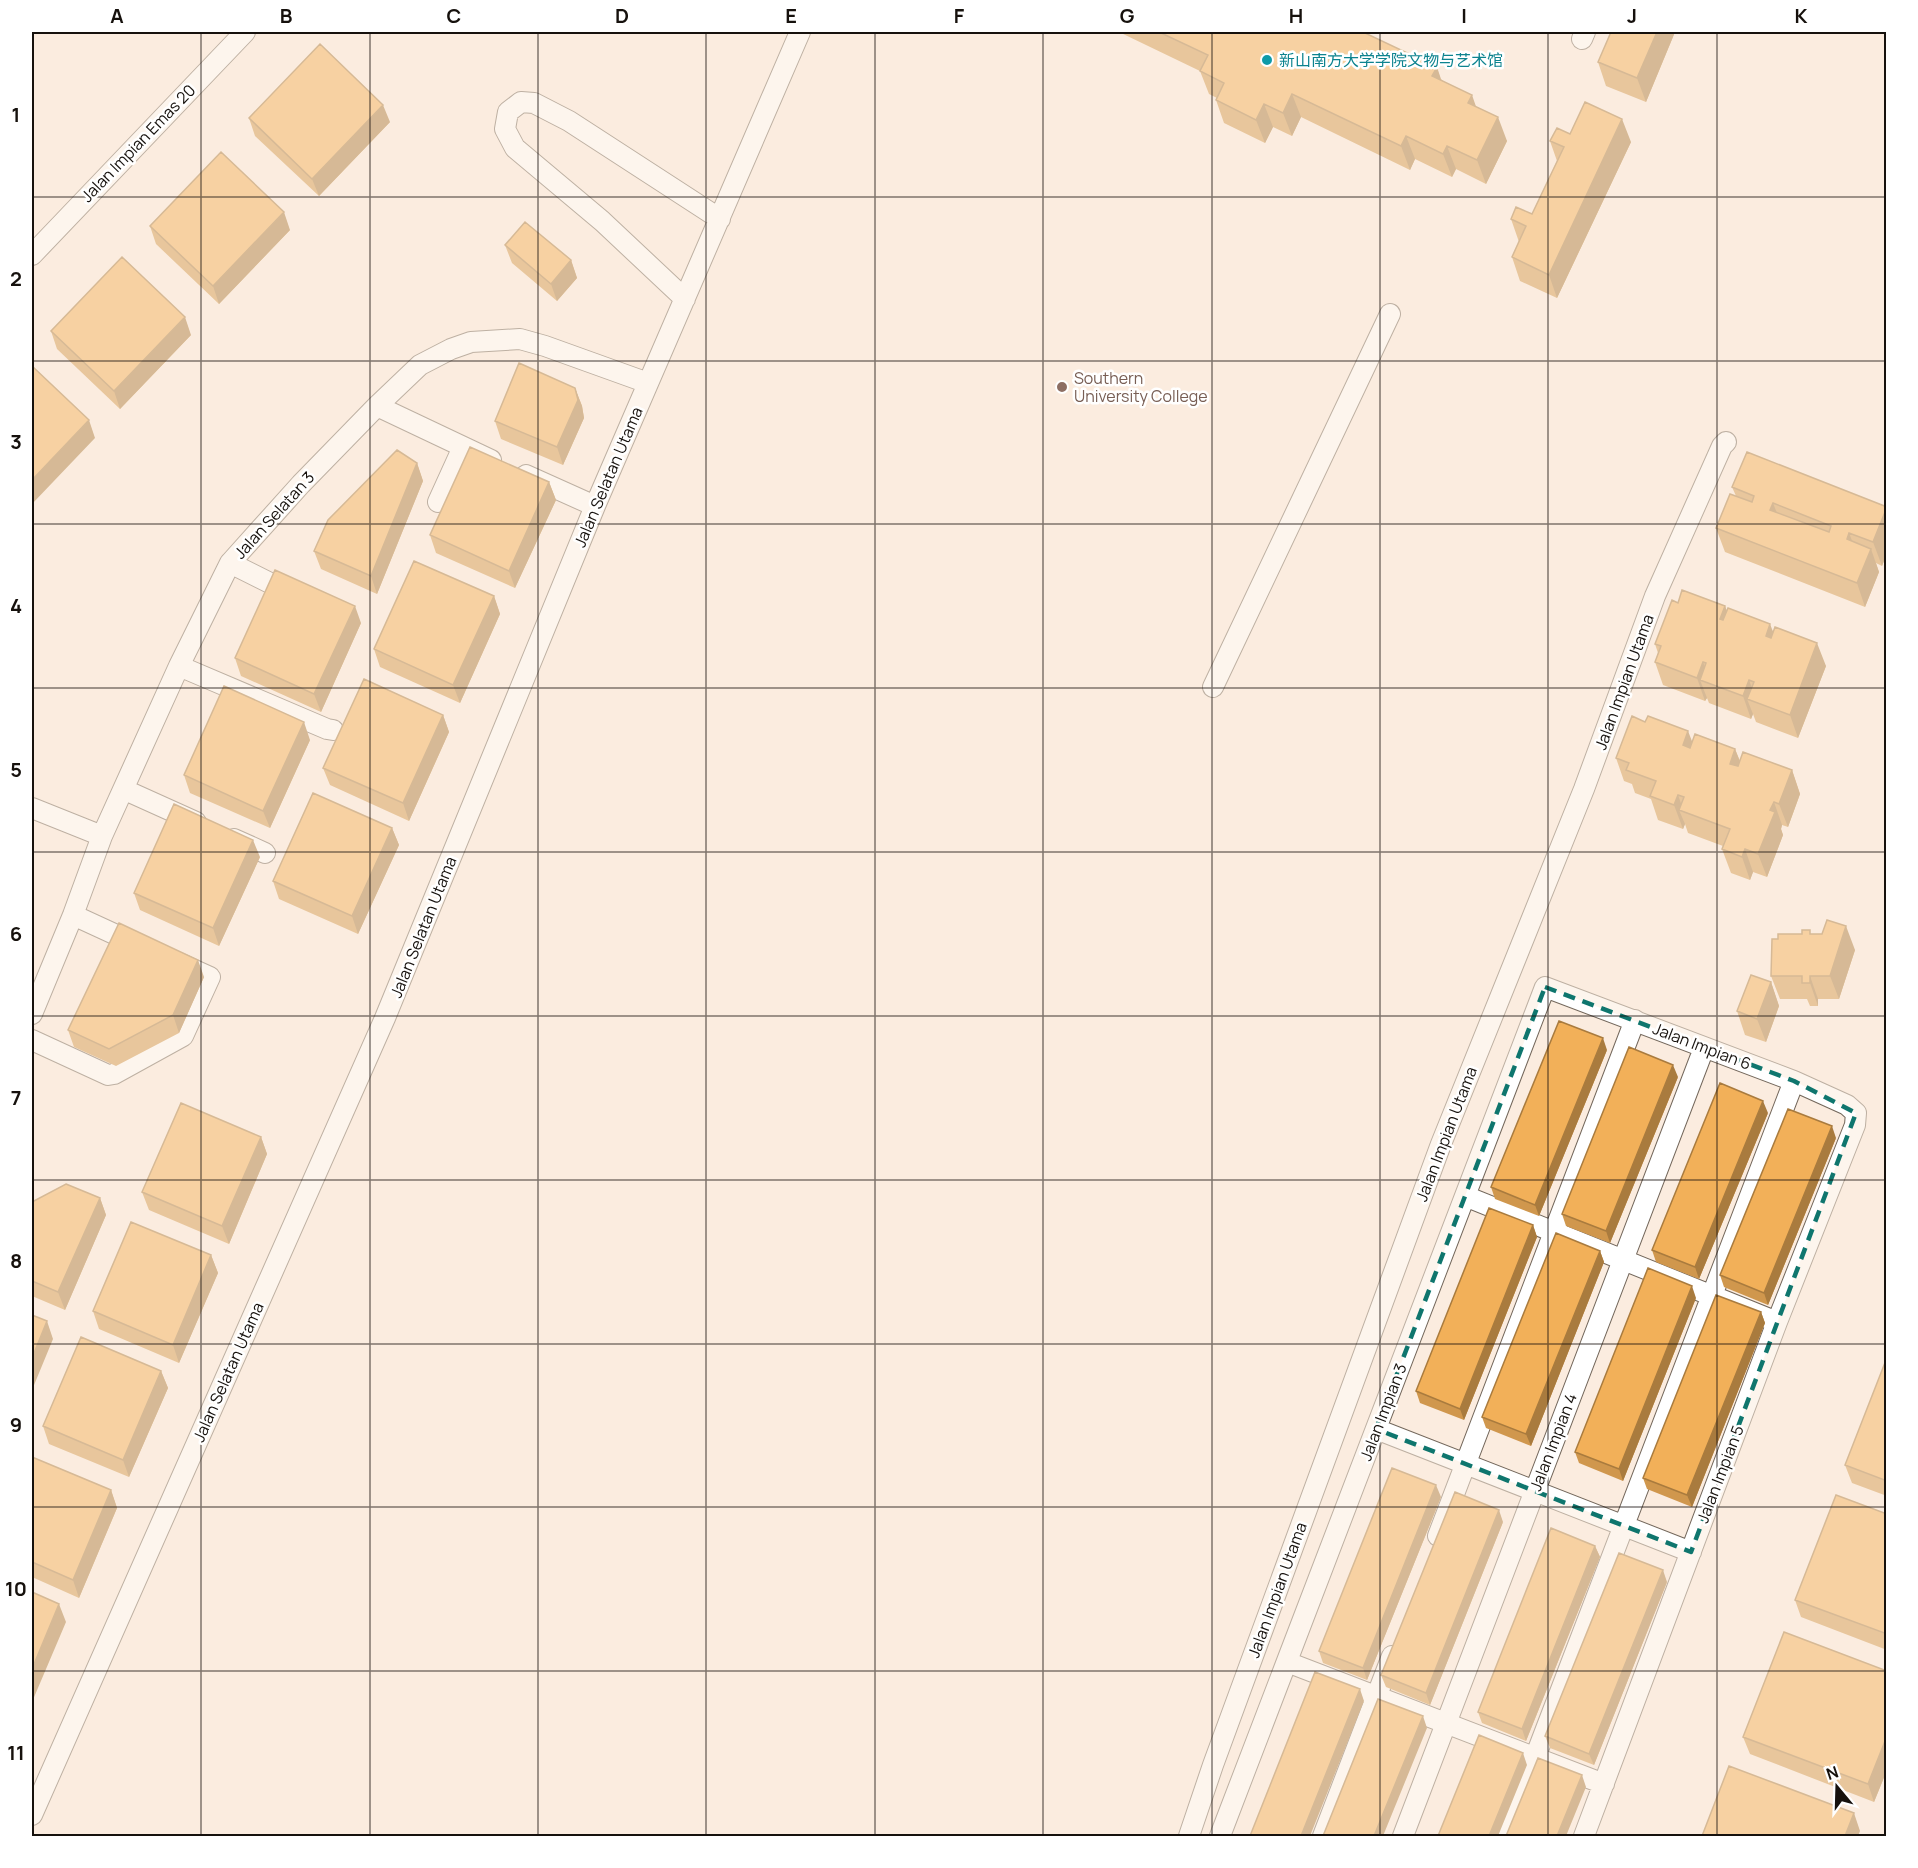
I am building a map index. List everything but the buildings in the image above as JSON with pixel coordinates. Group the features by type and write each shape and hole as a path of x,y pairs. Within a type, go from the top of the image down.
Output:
{"street":[{"name":"Jalan Impian Emas 20","path":"32,255 245,32"},
{"name":"Jalan Selatan Utama","path":"32,1815 36,1791 385,1018 595,506 800,32"},
{"path":"685,299 602,221 515,148 505,129 508,112 521,102 534,104 569,121 720,219"},
{"path":"1213,687 1390,314"},
{"name":"Jalan Selatan 3","path":"32,1014 73,915 102,836 125,790 179,666 230,562 301,484 377,406 420,365 451,349 471,342 520,339 648,383"},
{"path":"377,406 595,506"},
{"name":"Jalan Impian Utama","path":"1189,1836 1441,1144 1584,789 1659,587 1722,446 1726,442"},
{"path":"438,502 463,447"},
{"path":"230,562 270,583"},
{"path":"179,666 333,730"},
{"path":"125,790 265,853"},
{"path":"32,808 102,836"},
{"path":"32,1040 108,1075 114,1074 183,1036 210,977 73,915"},
{"path":"104,956 113,934"},
{"name":"Jalan Impian 6","path":"1545,987 1794,1081 1847,1105 1856,1113"},
{"name":"Jalan Impian 3","path":"1220,1836 1545,987"},
{"path":"1432,1552 1635,1020"},
{"path":"63,1054 72,1032"},
{"name":"Jalan Impian 4","path":"1403,1836 1704,1048"},
{"path":"1505,1836 1794,1081"},
{"name":"Jalan Impian 5","path":"1584,1836 1777,1322 1855,1125 1856,1113"},
{"path":"1465,1196 1777,1322"},
{"path":"1376,1429 1691,1552"},
{"path":"1323,1836 1398,1641"},
{"path":"1287,1662 1604,1784"}],"highlighted area":[{"path":"1545,987 1794,1081 1856,1113 1691,1552 1376,1429"}],"place":[{"name":"新山南方大学学院文物与艺术馆","path":"1267,60"},
{"name":"Southern University College","path":"1062,387"}]}
